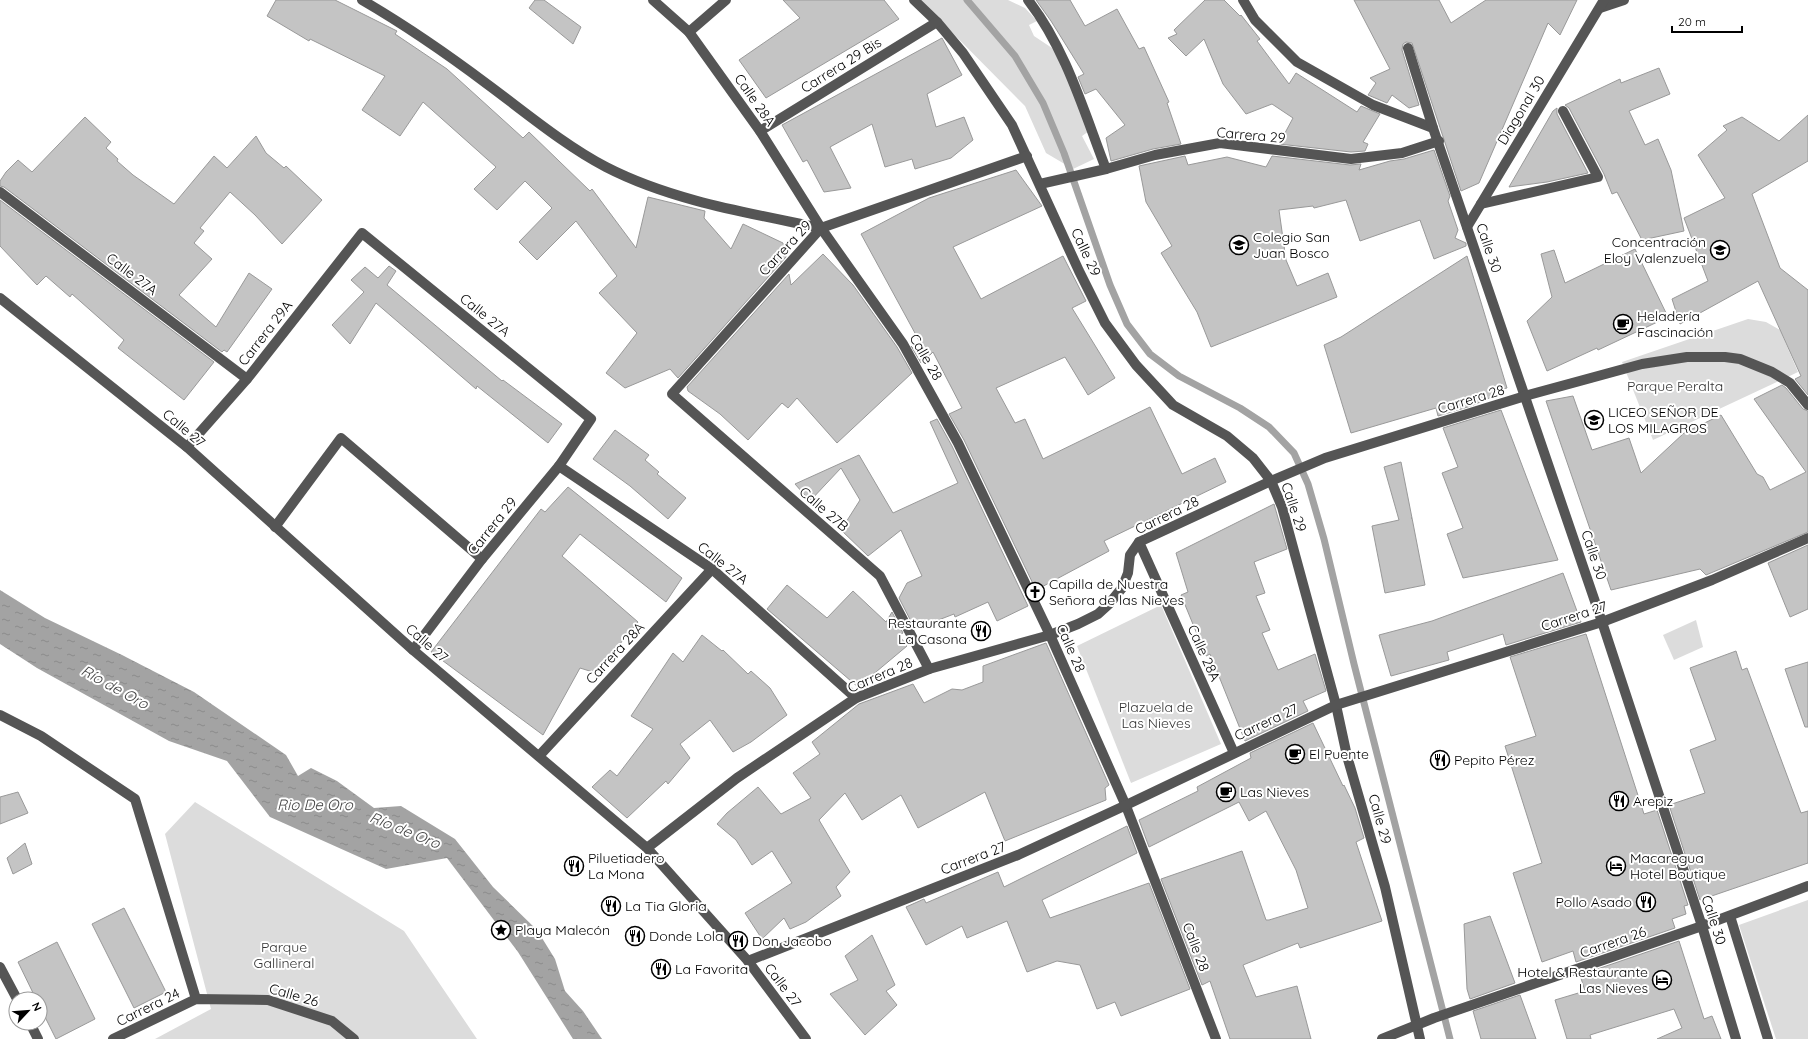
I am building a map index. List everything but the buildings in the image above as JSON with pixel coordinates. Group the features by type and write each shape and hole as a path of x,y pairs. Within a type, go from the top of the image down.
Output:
{"street":[{"name":"Calle 28A","path":"653,0 689,32 760,131 821,228"},
{"path":"689,32 726,0"},
{"name":"Calle 29","path":"914,0 937,22 963,53 990,90 1012,125 1079,271 1105,323 1136,365 1173,405 1227,436 1253,458 1271,481 1282,507 1336,705 1347,756 1385,887 1420,1039"},
{"path":"1028,0 1038,13 1065,64 1101,170"},
{"path":"1243,0 1255,20 1296,62 1373,105 1433,128"},
{"name":"Diagonal 30","path":"1467,226 1602,4 1624,0"},
{"path":"369,2 469,70 549,131 606,166 669,192 751,213 821,228"},
{"name":"Carrera 29 Bis","path":"760,131 937,22"},
{"name":"Calle 30","path":"1408,48 1433,128 1439,141 1602,622 1702,926 1736,1039"},
{"path":"1481,204 1598,177 1563,111"},
{"name":"Carrera 29","path":"1040,184 1101,170 1155,155 1220,143 1351,159 1402,153 1439,141"},
{"name":"Carrera 29","path":"672,394 821,228 1027,156"},
{"name":"Calle 27A","path":"0,192 247,379"},
{"name":"Calle 28","path":"821,228 904,344 958,442 1050,635 1126,806 1216,1039"},
{"name":"Calle 27A","path":"362,233 591,419"},
{"name":"Carrera 29A","path":"187,448 247,379 362,233"},
{"name":"Calle 27","path":"0,298 187,448 414,650 647,848 748,961 806,1039"},
{"name":"Carrera 28","path":"647,848 737,778 856,698 929,669 1050,635 1098,614 1109,604 1122,588 1128,573 1130,555 1139,542 1271,481 1325,458 1525,396 1642,364 1687,357 1725,357 1740,359 1756,364 1790,383 1808,405"},
{"name":"Calle 27B","path":"672,394 880,576 929,669"},
{"name":"Carrera 29","path":"414,650 482,559 559,466 591,419"},
{"path":"275,527 341,438 482,559"},
{"name":"Calle 27A","path":"559,466 712,569 856,698"},
{"name":"Carrera 27","path":"748,961 1018,855 1126,806 1336,705 1602,622 1712,580 1808,538"},
{"name":"Calle 28A","path":"1139,542 1234,753"},
{"name":"Carrera 28A","path":"539,756 712,569"},
{"path":"0,715 41,736 135,799 196,999"},
{"name":"Carrera 26","path":"1382,1039 1434,1018 1702,926 1808,886"},
{"path":"1730,916 1768,1039"},
{"path":"0,967 13,991"},
{"name":"Carrera 24","path":"113,1039 196,999"},
{"name":"Calle 26","path":"196,999 268,1000 332,1021 354,1039"}],"green space":[{"path":"920,0 1008,0 1025,8 1037,21 1029,25 1034,36 1055,50 1065,71 1083,118 1092,129 1082,136 1094,159 1073,169 1046,153 1025,106"},
{"name":"Parque Peralta","path":"1748,319 1766,322 1780,330 1798,372 1653,440 1622,362"},
{"name":"Plazuela de Las Nieves","path":"1161,605 1221,744 1131,783 1077,646"},
{"path":"1696,620 1703,647 1674,660 1663,635"},
{"name":"Parque Gallineral","path":"195,802 404,931 477,1039 155,1039 211,1009 165,834"},
{"path":"1808,900 1808,1039 1776,1039 1739,925"}],"water":[{"name":"Rio De Oro","path":"0,590 45,618 194,692 286,755 298,776 311,768 337,781 374,808 401,806 455,839 493,887 537,930 555,959 565,991 583,1011 602,1039 573,1039 518,952 447,858 386,869 270,817 227,761 169,741 37,668 0,644"}],"waterway":[{"path":"967,0 1015,56 1043,103 1064,153 1110,285 1127,324 1150,354 1179,376 1240,408 1269,427 1294,453 1308,484 1324,539 1354,664 1450,1039"}],"place":[{"name":"Colegio San Juan Bosco","path":"1239,245"},
{"name":"Concentración Eloy Valenzuela","path":"1720,250"},
{"name":"Heladería Fascinación","path":"1623,324"},
{"name":"LICEO SEÑOR DE LOS MILAGROS","path":"1594,420"},
{"name":"Capilla de Nuestra Señora de las Nieves","path":"1035,592"},
{"name":"Restaurante La Casona","path":"981,631"},
{"name":"El Puente","path":"1295,754"},
{"name":"Pepito Pérez","path":"1440,760"},
{"name":"Las Nieves","path":"1226,792"},
{"name":"Arepiz","path":"1619,801"},
{"name":"Piluetiadero La Mona","path":"574,866"},
{"name":"Macaregua Hotel Boutique","path":"1616,866"},
{"name":"Pollo Asado","path":"1646,902"},
{"name":"La Tia Gloria","path":"611,906"},
{"name":"Playa Malecón","path":"501,930"},
{"name":"Donde Lola","path":"635,936"},
{"name":"Don Jacobo","path":"738,941"},
{"name":"La Favorita","path":"661,969"},
{"name":"Hotel & Restaurante Las Nieves","path":"1662,980"}],"water label":[{"name":"Río de Oro","path":"115,687"},
{"name":"Río de Oro","path":"405,830"}]}
